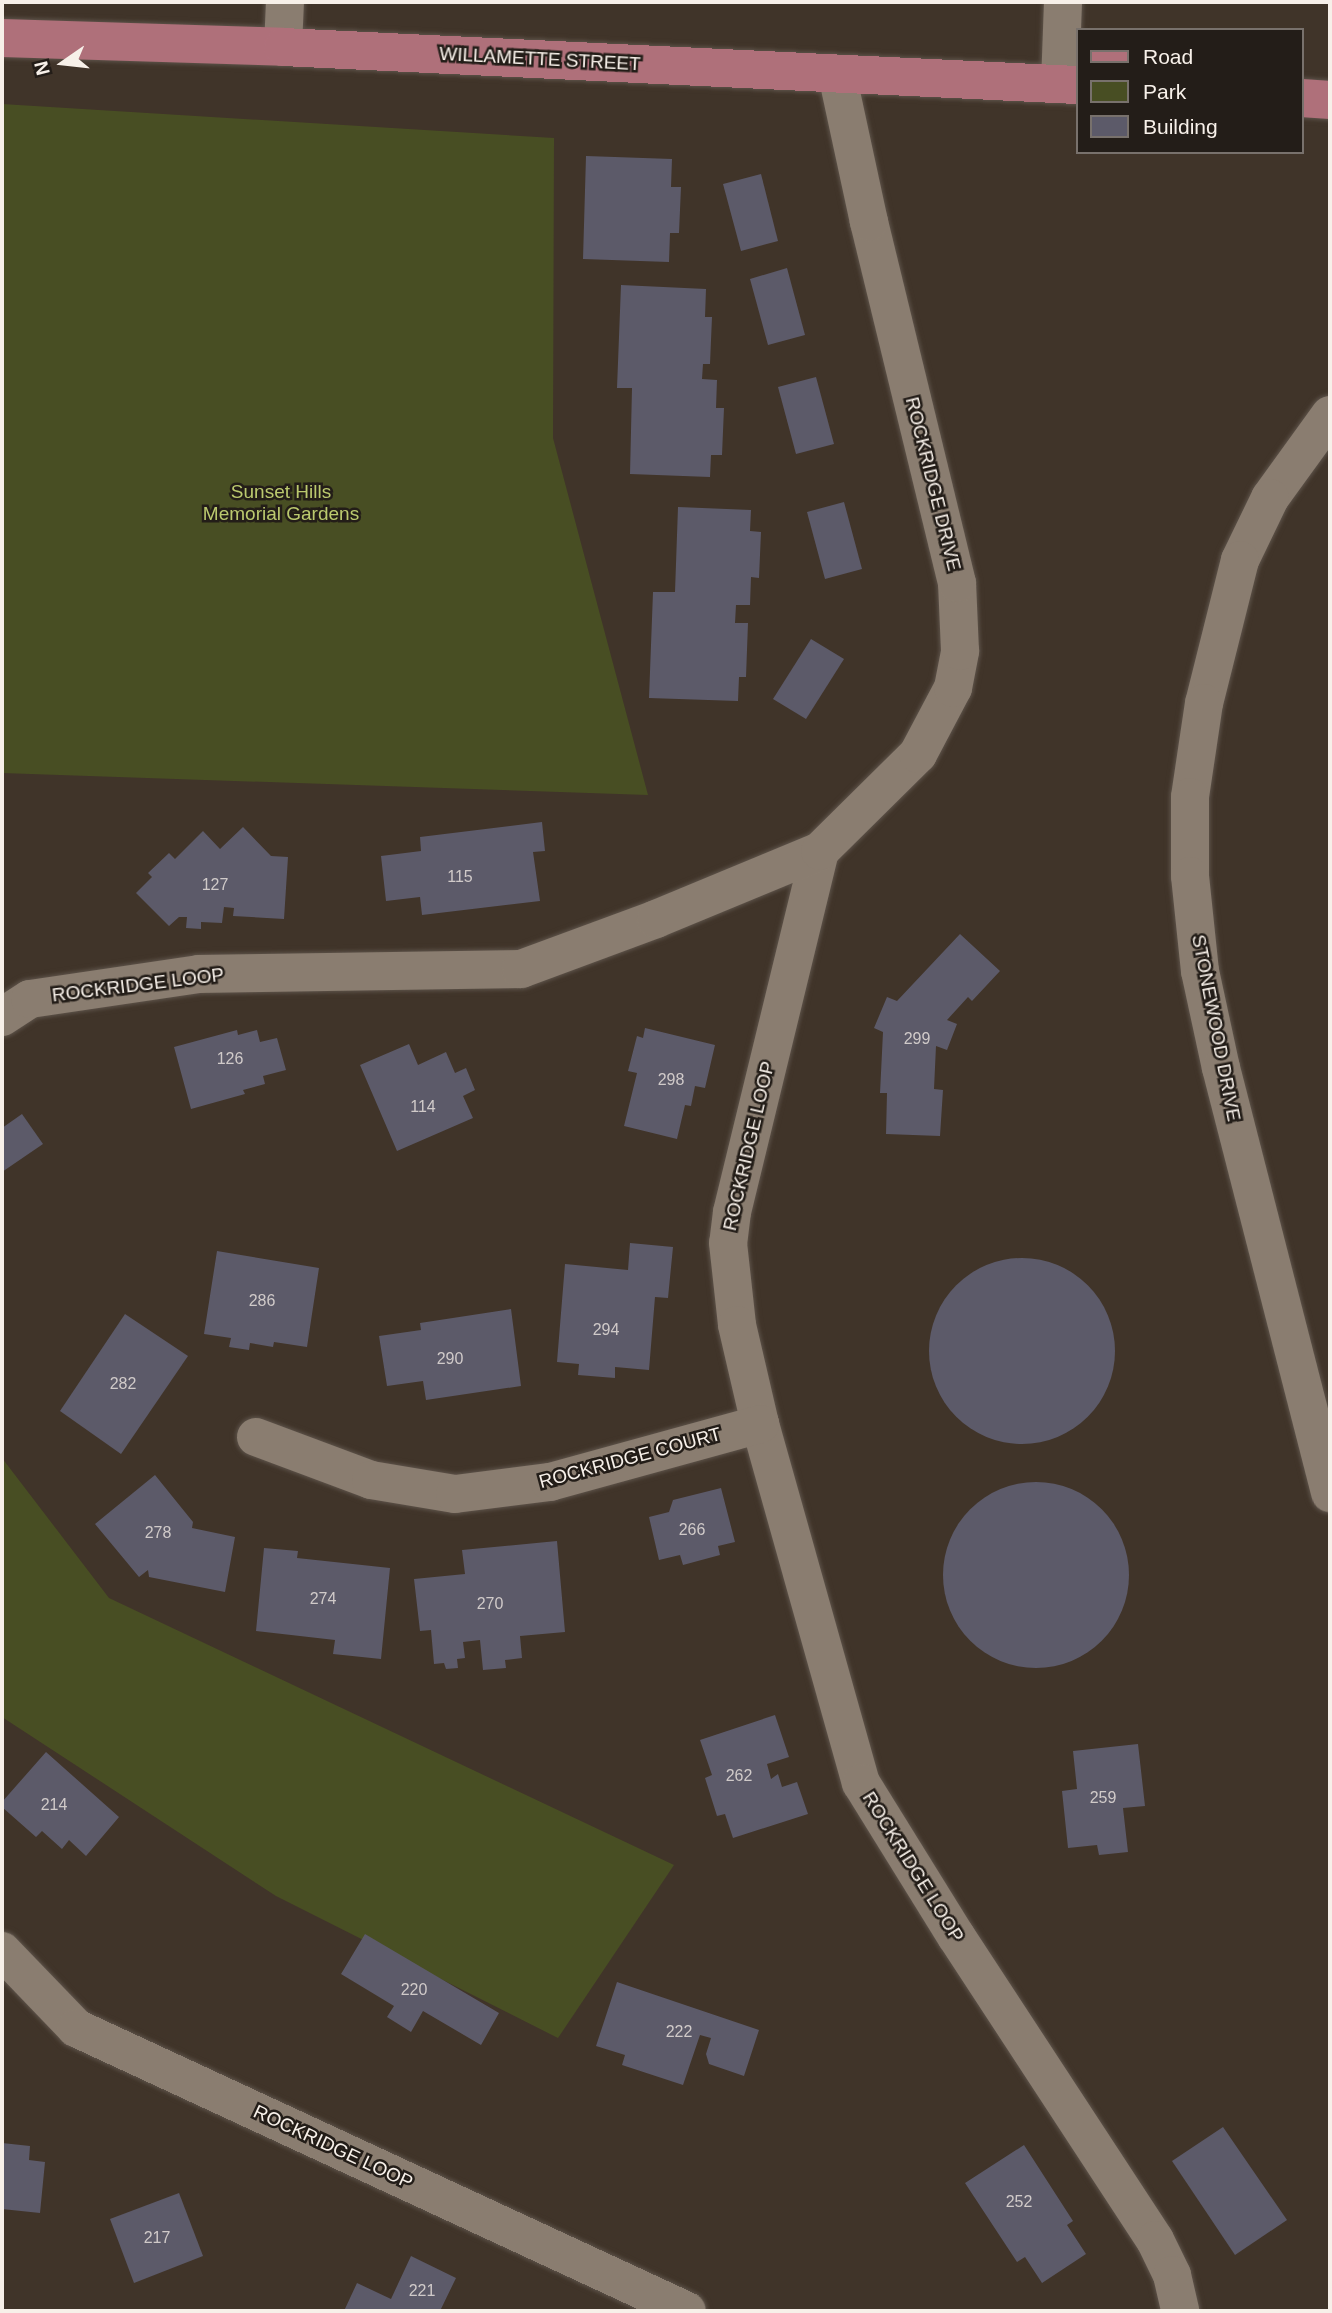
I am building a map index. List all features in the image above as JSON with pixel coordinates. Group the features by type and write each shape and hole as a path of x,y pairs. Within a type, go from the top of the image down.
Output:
{"main road":[{"name":"WILLAMETTE STREET","path":"2,38 283,47 1069,84"},
{"path":"1304,98 1330,100"}],"street":[{"path":"283,47 285,2"},
{"path":"1063,2 1069,84"},
{"name":"ROCKRIDGE DRIVE","path":"820,851 918,754 953,688 960,651 961,620 951,554 869,222 837,74"},
{"name":"STONEWOOD DRIVE","path":"1330,415 1270,498 1240,560 1203,703 1189,797 1190,876 1200,971 1221,1068 1330,1493"},
{"name":"ROCKRIDGE LOOP","path":"2,1017 30,999 199,974 521,969 820,851"},
{"name":"ROCKRIDGE LOOP","path":"820,851 732,1212 728,1244 737,1325 760,1424 862,1783 964,1948 1155,2240 1172,2275 1181,2311"},
{"path":"709,897 768,888 778,890 786,898 789,909 791,969"},
{"name":"ROCKRIDGE COURT","path":"256,1437 371,1480 455,1494 550,1482 760,1424"},
{"name":"ROCKRIDGE LOOP","path":"2,1951 76,2028 687,2311"}],"green space":[{"name":"Sunset Hills Memorial Gardens","path":"2,104 554,138 553,438 648,795 2,773"},
{"path":"2,1458 109,1598 674,1865 558,2038 276,1896 2,1717"}],"building":[{"path":"586,156 672,159 671,187 681,187 679,233 670,233 669,262 583,259"},
{"path":"761,174 778,241 741,251 723,184"},
{"path":"787,268 805,335 768,345 750,279"},
{"path":"621,285 706,289 705,317 712,317 710,364 703,364 702,379 717,380 716,408 724,408 722,455 711,455 710,477 630,474 632,388 617,388"},
{"path":"816,377 834,444 796,454 778,387"},
{"path":"844,502 862,569 825,579 807,512"},
{"path":"678,507 751,510 750,531 761,532 759,578 751,577 750,605 736,605 735,623 748,623 746,677 739,677 738,701 649,698 653,592 675,592"},
{"path":"811,639 844,659 806,719 773,699"},
{"path":"542,822 545,851 533,852 540,901 422,915 420,897 386,901 381,856 421,851 420,837"},
{"path":"243,827 271,856 288,857 284,919 233,916 234,908 224,907 222,923 201,922 201,929 186,928 187,917 179,917 169,926 136,893 152,877 148,873 169,853 175,859 203,831 220,849"},
{"path":"960,934 1000,971 972,1001 968,997 947,1020 957,1024 947,1050 936,1046 934,1089 943,1090 940,1136 886,1134 887,1093 880,1093 883,1032 874,1028 887,997 897,1001"},
{"path":"645,1028 715,1045 705,1088 695,1086 691,1106 685,1105 677,1139 624,1126 637,1073 628,1071 637,1036 643,1038"},
{"path":"237,1030 238,1035 257,1030 260,1042 277,1038 286,1070 263,1076 265,1084 243,1090 245,1094 191,1109 174,1047"},
{"path":"409,1044 418,1065 446,1052 455,1073 466,1068 475,1090 463,1096 473,1118 397,1151 360,1065"},
{"path":"22,1114 43,1144 2,1172 2,1128"},
{"path":"630,1243 673,1247 668,1298 655,1297 649,1370 615,1367 615,1378 578,1375 579,1364 557,1362 565,1264 628,1270"},
{"path":"217,1251 319,1268 307,1347 274,1342 273,1347 250,1343 249,1350 229,1347 231,1338 204,1334"},
{"path":"1022,1258 1057,1265 1088,1285 1108,1316 1115,1351 1108,1386 1088,1417 1057,1437 1022,1444 987,1437 956,1417 936,1386 929,1351 936,1316 956,1285 987,1265"},
{"path":"511,1309 521,1386 426,1400 423,1381 387,1386 379,1336 421,1330 420,1323"},
{"path":"125,1314 188,1356 121,1454 60,1411"},
{"path":"155,1475 193,1522 192,1528 235,1537 225,1592 149,1577 148,1570 139,1577 95,1524"},
{"path":"1036,1482 1072,1489 1102,1509 1122,1539 1129,1575 1122,1611 1102,1641 1072,1661 1036,1668 1000,1661 970,1641 950,1611 943,1575 950,1539 970,1509 1000,1489"},
{"path":"721,1488 735,1542 718,1546 720,1555 683,1565 680,1555 659,1560 649,1517 669,1512 673,1500"},
{"path":"557,1541 565,1632 520,1636 522,1658 505,1660 506,1668 483,1670 480,1640 463,1642 465,1658 457,1659 458,1668 446,1669 444,1663 434,1664 431,1630 420,1631 414,1579 465,1574 462,1550"},
{"path":"264,1548 298,1551 297,1558 390,1568 381,1659 333,1654 335,1640 256,1631"},
{"path":"775,1715 789,1757 767,1764 771,1779 778,1774 782,1787 797,1782 808,1814 733,1838 725,1814 717,1816 705,1778 712,1775 700,1740"},
{"path":"1138,1744 1145,1806 1123,1808 1128,1852 1099,1855 1097,1845 1068,1848 1062,1791 1077,1789 1073,1751"},
{"path":"46,1752 119,1817 86,1856 69,1840 62,1849 42,1831 36,1837 2,1807 2,1802"},
{"path":"365,1934 499,2013 481,2045 423,2011 411,2032 387,2017 394,2006 341,1974"},
{"path":"617,1982 759,2030 744,2076 709,2064 706,2054 711,2038 700,2035 683,2085 622,2065 625,2055 596,2046"},
{"path":"1223,2127 1287,2220 1235,2255 1172,2161"},
{"path":"2,2143 30,2146 29,2160 45,2162 40,2213 2,2209"},
{"path":"1024,2145 1073,2221 1067,2225 1086,2254 1042,2283 1025,2257 1017,2262 965,2183"},
{"path":"179,2193 203,2256 134,2283 110,2219"},
{"path":"411,2256 456,2278 440,2311 344,2311 357,2283 391,2299"}]}
